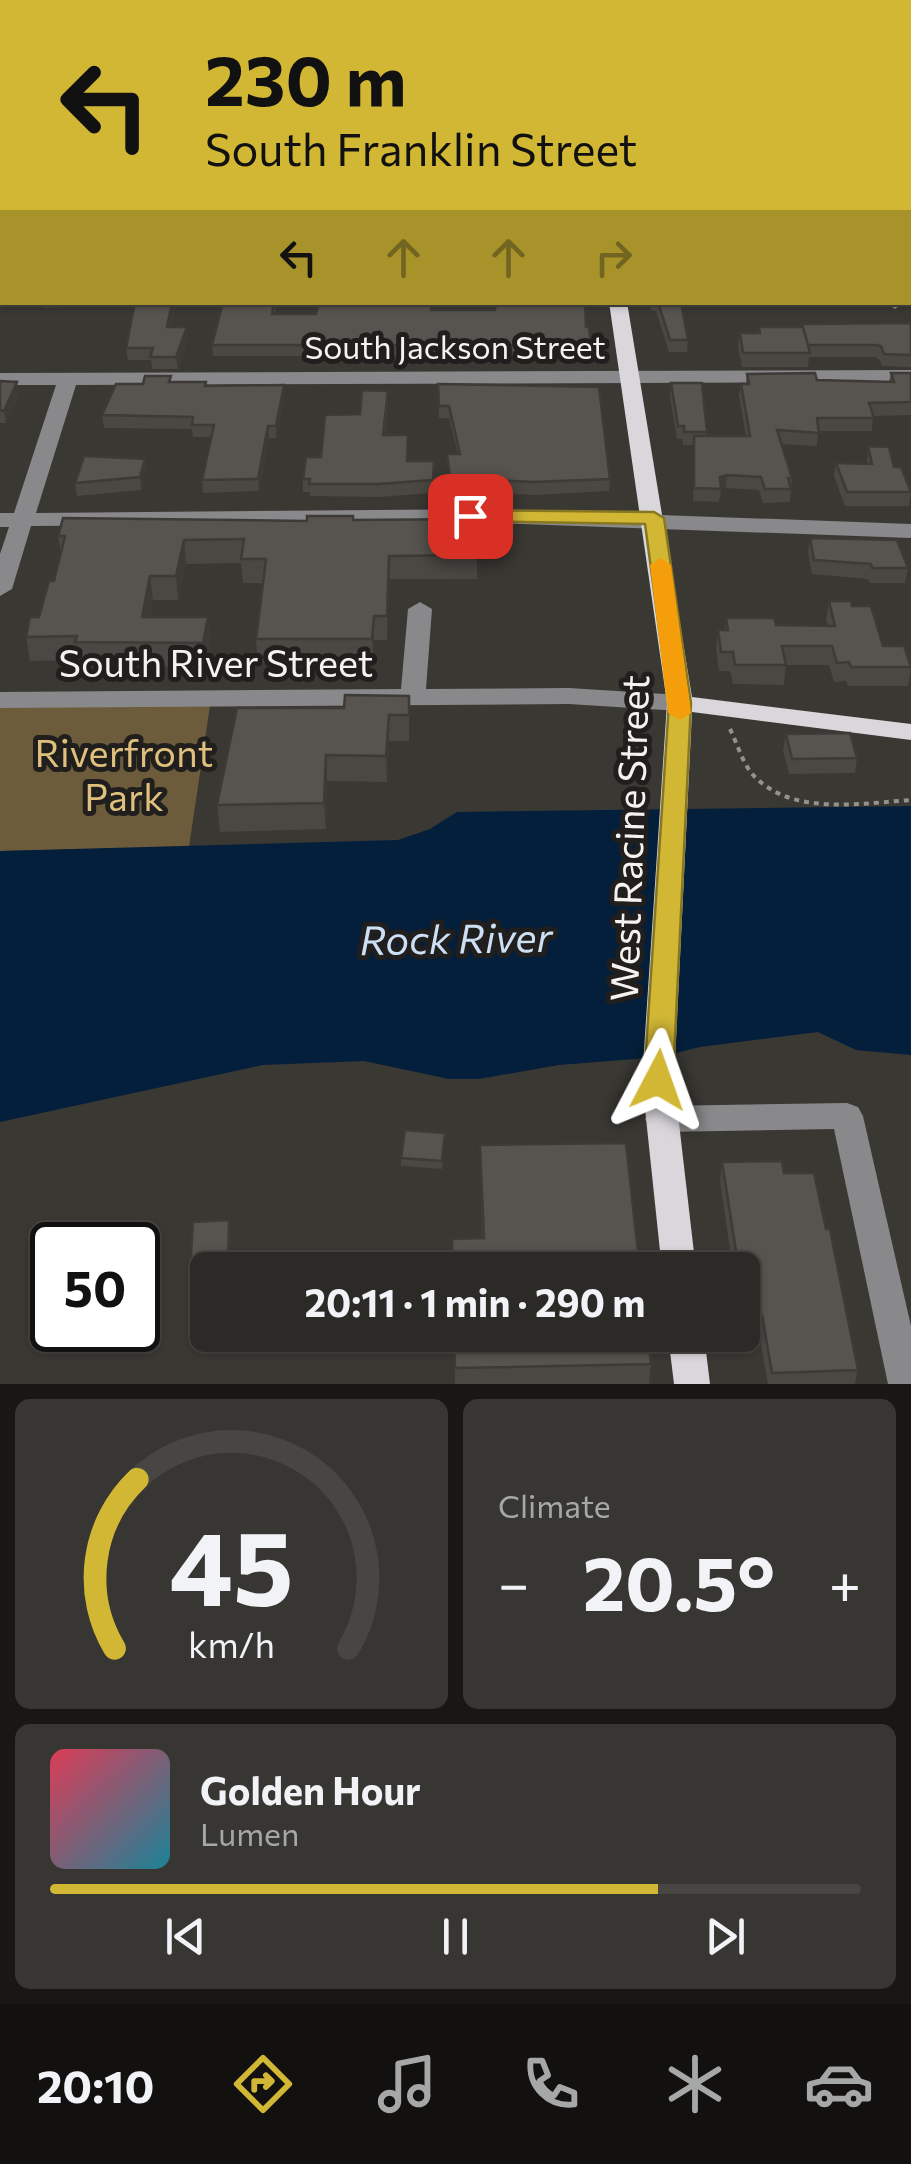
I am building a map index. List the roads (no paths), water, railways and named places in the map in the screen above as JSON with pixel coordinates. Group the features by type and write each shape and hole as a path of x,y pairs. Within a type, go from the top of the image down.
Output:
{"main road":[{"name":"West Racine Street","path":"618,305 680,703 658,1080 677,1252"},
{"name":"South River Street","path":"680,703 911,732"},
{"path":"688,1352 692,1384"}],"street":[{"name":"South Jackson Street","path":"0,379 911,376"},
{"path":"0,589 11,520 68,379"},
{"path":"11,520 654,518 911,530"},
{"path":"413,698 420,609"},
{"name":"South River Street","path":"0,700 569,696 680,703"},
{"path":"661,1119 847,1116 906,1384"}],"water":[{"name":"Rock River","path":"911,806 911,1055 856,1050 818,1032 700,1047 660,1057 559,1065 479,1079 449,1079 364,1061 263,1065 0,1122 0,851 398,840 430,829 457,812"}],"park label":[{"name":"Riverfront Park","path":"124,773"}]}
